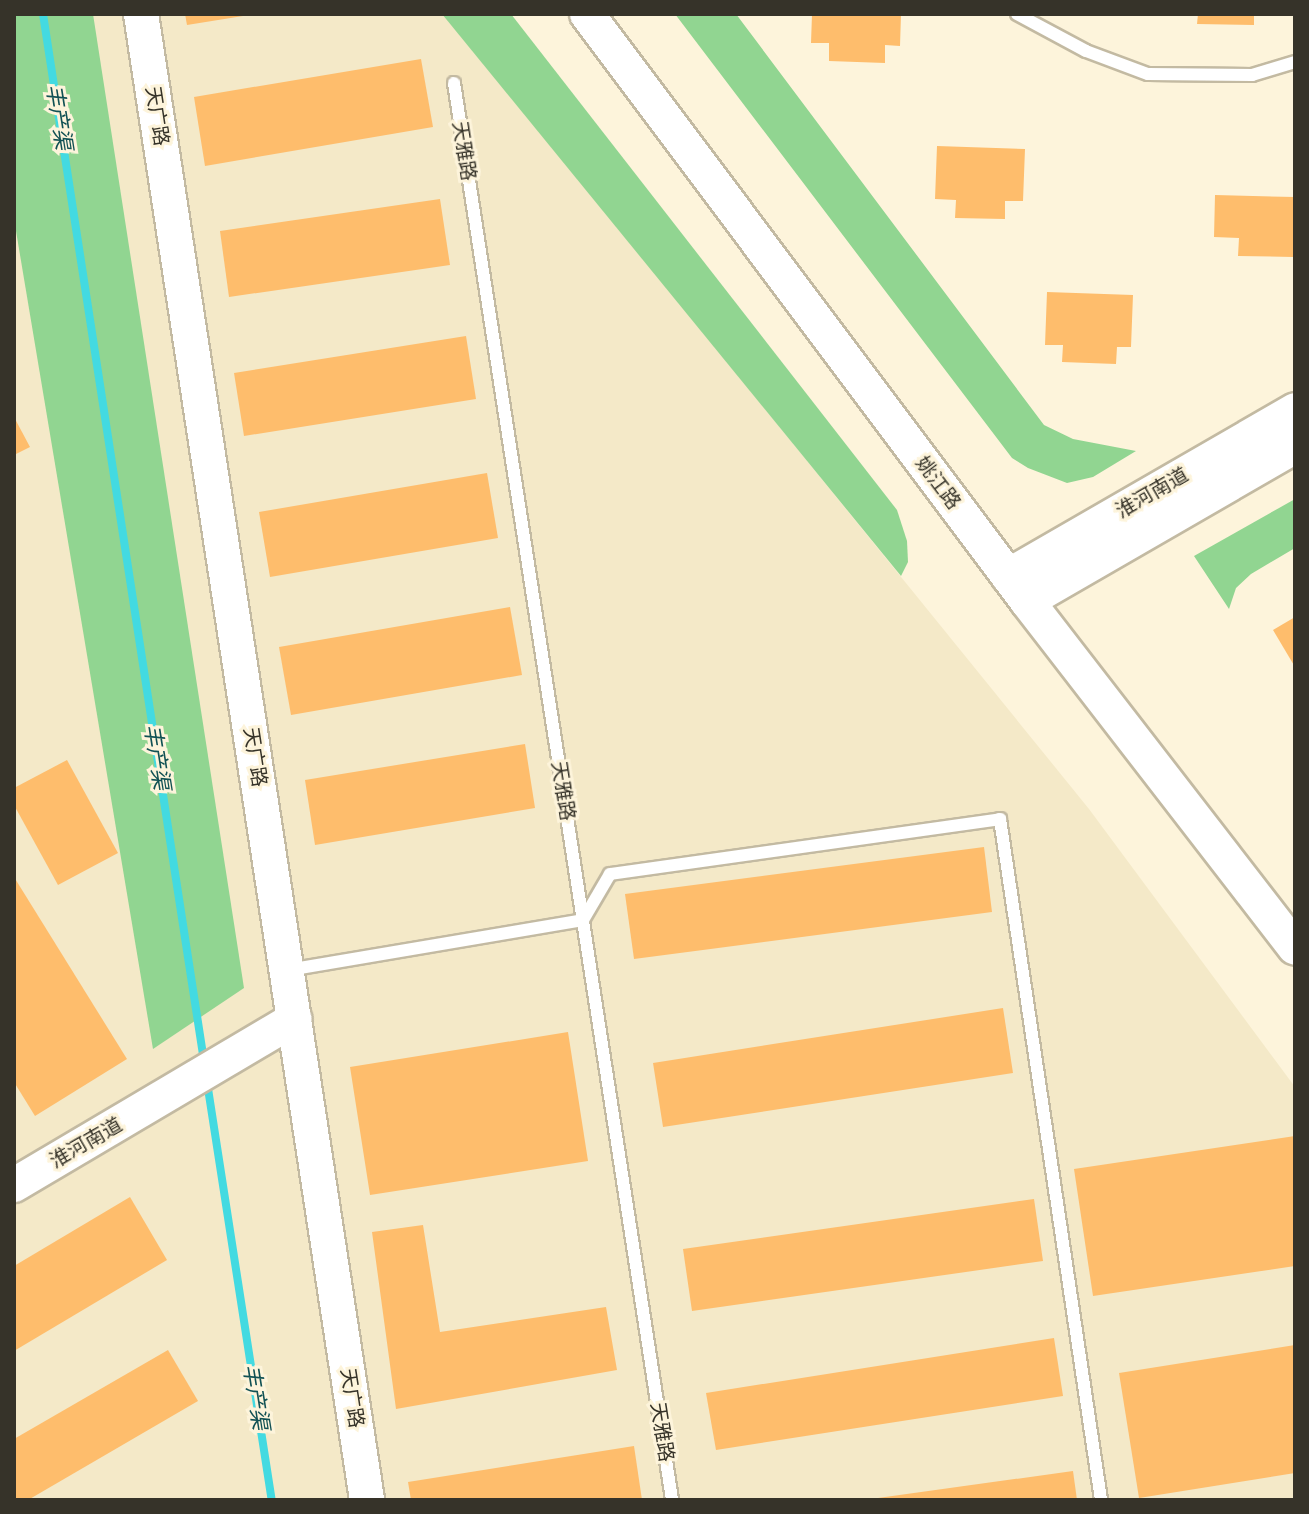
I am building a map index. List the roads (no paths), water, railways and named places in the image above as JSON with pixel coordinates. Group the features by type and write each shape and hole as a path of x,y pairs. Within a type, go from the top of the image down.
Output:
{"street":[{"name":"天广路","path":"141,14 367,1500"},
{"name":"姚江路","path":"587,14 1018,589 1295,948"},
{"name":"淮河南道","path":"1018,589 1295,410"},
{"name":"淮河南道","path":"1018,589 1295,446"},
{"name":"淮河南道","path":"14,1185 295,1019"}],"lane":[{"path":"1017,14 1086,51 1148,74 1252,75 1295,62"},
{"name":"天雅路","path":"454,83 672,1500"},
{"path":"288,970 583,920 610,874 1000,819 1101,1500"}],"waterway":[{"name":"丰产渠","path":"43,14 204,1061"},
{"name":"丰产渠","path":"207,1082 272,1500"}]}
